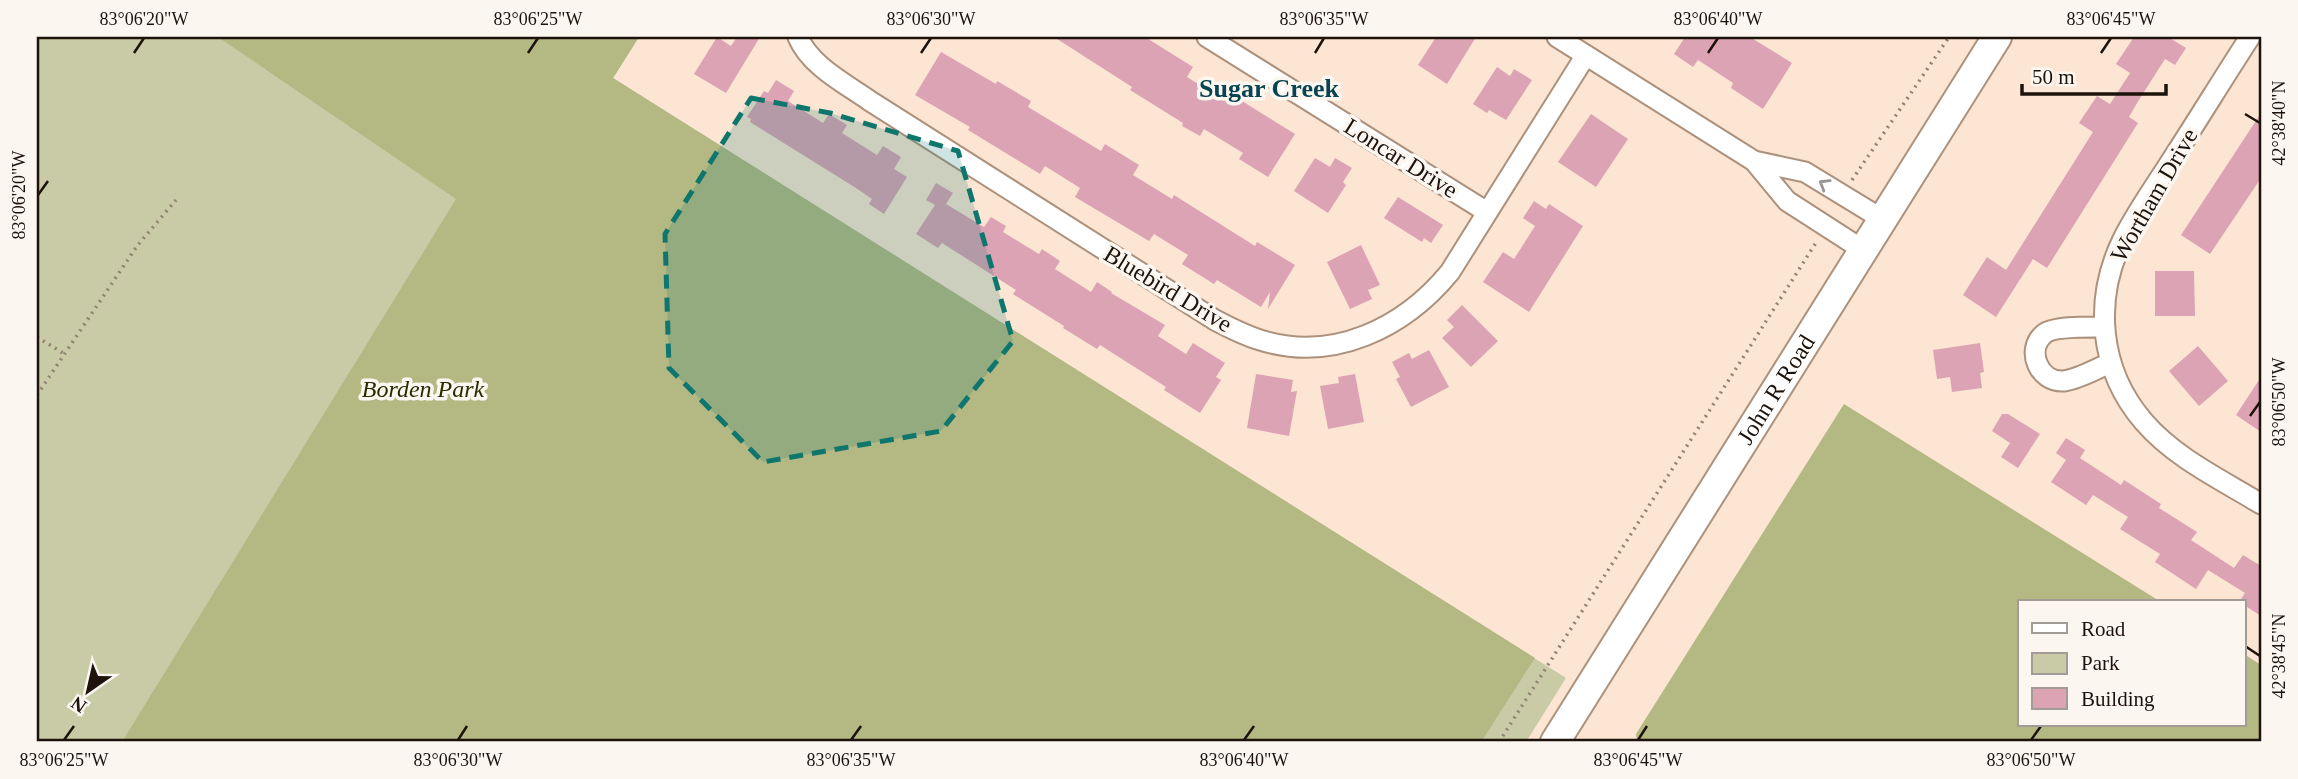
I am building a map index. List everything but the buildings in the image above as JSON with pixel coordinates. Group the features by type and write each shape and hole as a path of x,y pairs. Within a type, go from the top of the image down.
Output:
{"main road":[{"name":"John R Road","path":"1555,742 1997,37"}],"street":[{"name":"Bluebird Drive","path":"798,37 802,46 822,66 870,101 1215,320 1262,341 1310,346 1328,345 1370,334 1393,324 1433,293 1450,272 1586,55"},
{"name":"Loncar Drive","path":"1207,37 1488,212"},
{"path":"1557,37 1754,161 1787,201 1863,250"},
{"name":"Wortham Drive","path":"2250,37 2123,239 2109,280 2104,327 2110,363 2130,403 2144,422 2161,439 2261,504"},
{"path":"1754,161 1805,172 1882,219"},
{"path":"2104,327 2052,330 2043,334 2035,351 2036,361 2041,372 2052,379 2064,381 2110,363"}],"path":[{"path":"1844,196 1856,170 1949,37"},
{"path":"37,395 137,246 176,200"},
{"path":"1499,742 1826,226"},
{"path":"37,337 63,353"}],"highlighted area":[{"path":"751,98 830,113 958,151 1013,341 941,431 763,462 669,368 665,234"}],"green space":[{"name":"Borden Park","path":"37,37 639,37 613,78 1566,678 1526,742 37,742"},
{"name":"Borden Park","path":"218,37 639,37 613,78 1535,658 1481,742 122,742 456,199"},
{"path":"1844,404 2158,600 2018,600 2018,726 2246,726 2246,655 2261,665 2261,742 1637,742 1636,734"}],"district":[{"name":"Sugar Creek","path":"1269,88"}]}
